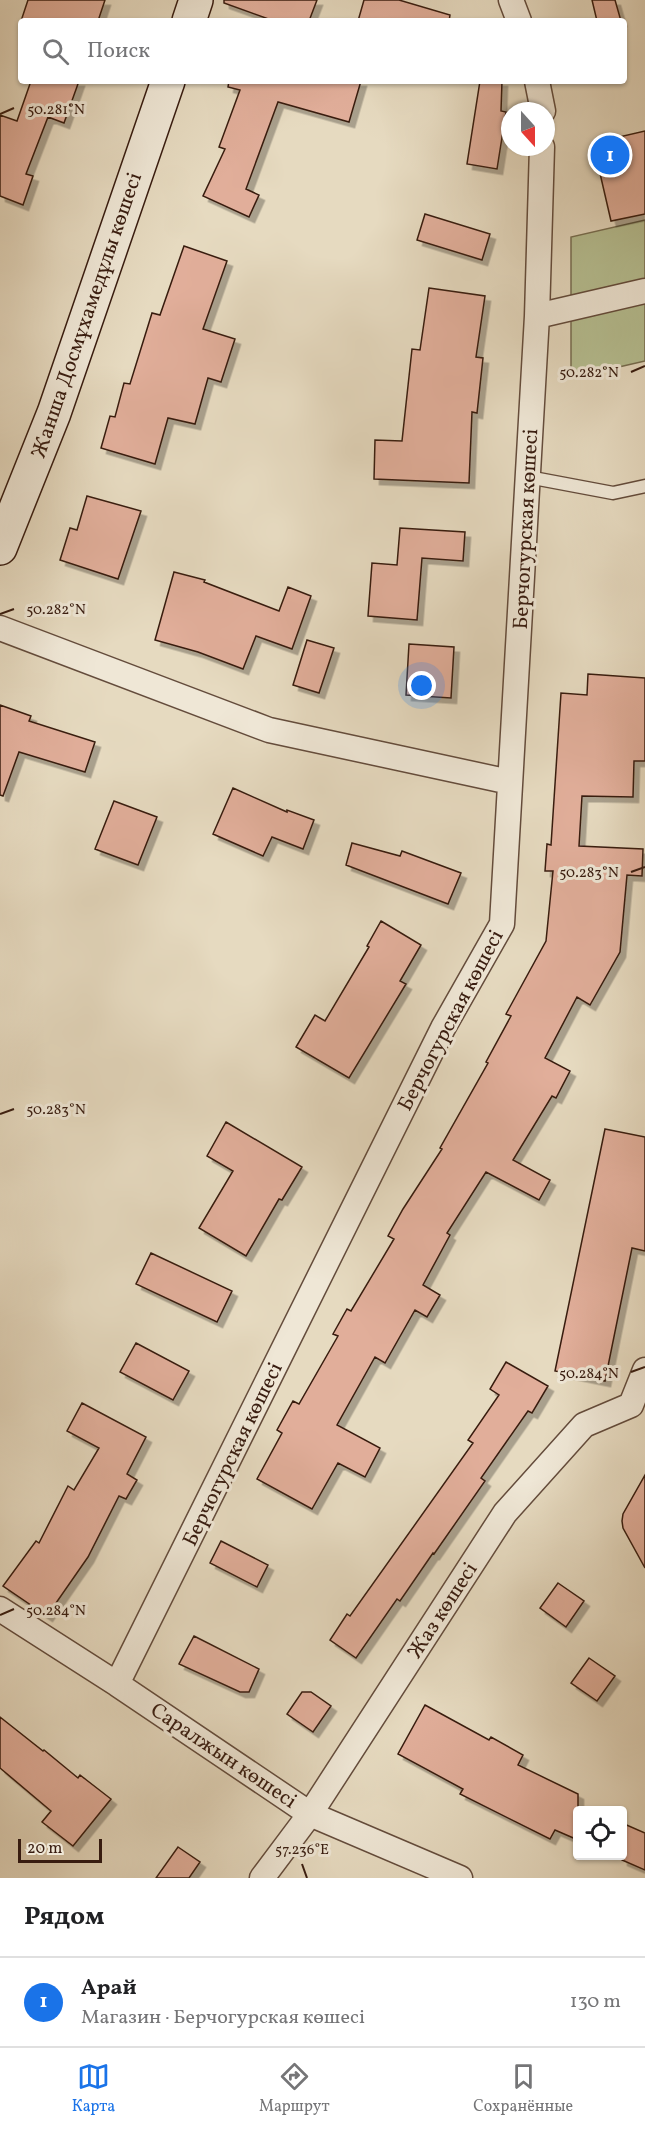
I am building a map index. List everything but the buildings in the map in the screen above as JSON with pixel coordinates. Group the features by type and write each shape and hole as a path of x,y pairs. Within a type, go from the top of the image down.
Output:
{"street":[{"path":"190,18 196,0"},
{"path":"511,0 518,18"},
{"name":"Жанша Досмұхамедұлы көшесі","path":"0,548 54,413 167,84"},
{"path":"538,84 541,102"},
{"name":"Берчогурская көшесі","path":"117,1684 443,1028 502,924 537,316 542,156"},
{"path":"537,316 645,291"},
{"path":"0,628 269,730 510,782"},
{"name":"Жаз көшесі","path":"262,1878 310,1814 505,1513 584,1425 631,1406 645,1370"},
{"name":"Саралжын көшесі","path":"0,1610 117,1684 310,1814 460,1878"}],"lane":[{"path":"528,477 613,494 645,486"}],"green space":[{"path":"645,220 645,361 571,378 571,237"}],"place":[{"name":"Арай","path":"610,155"}]}
